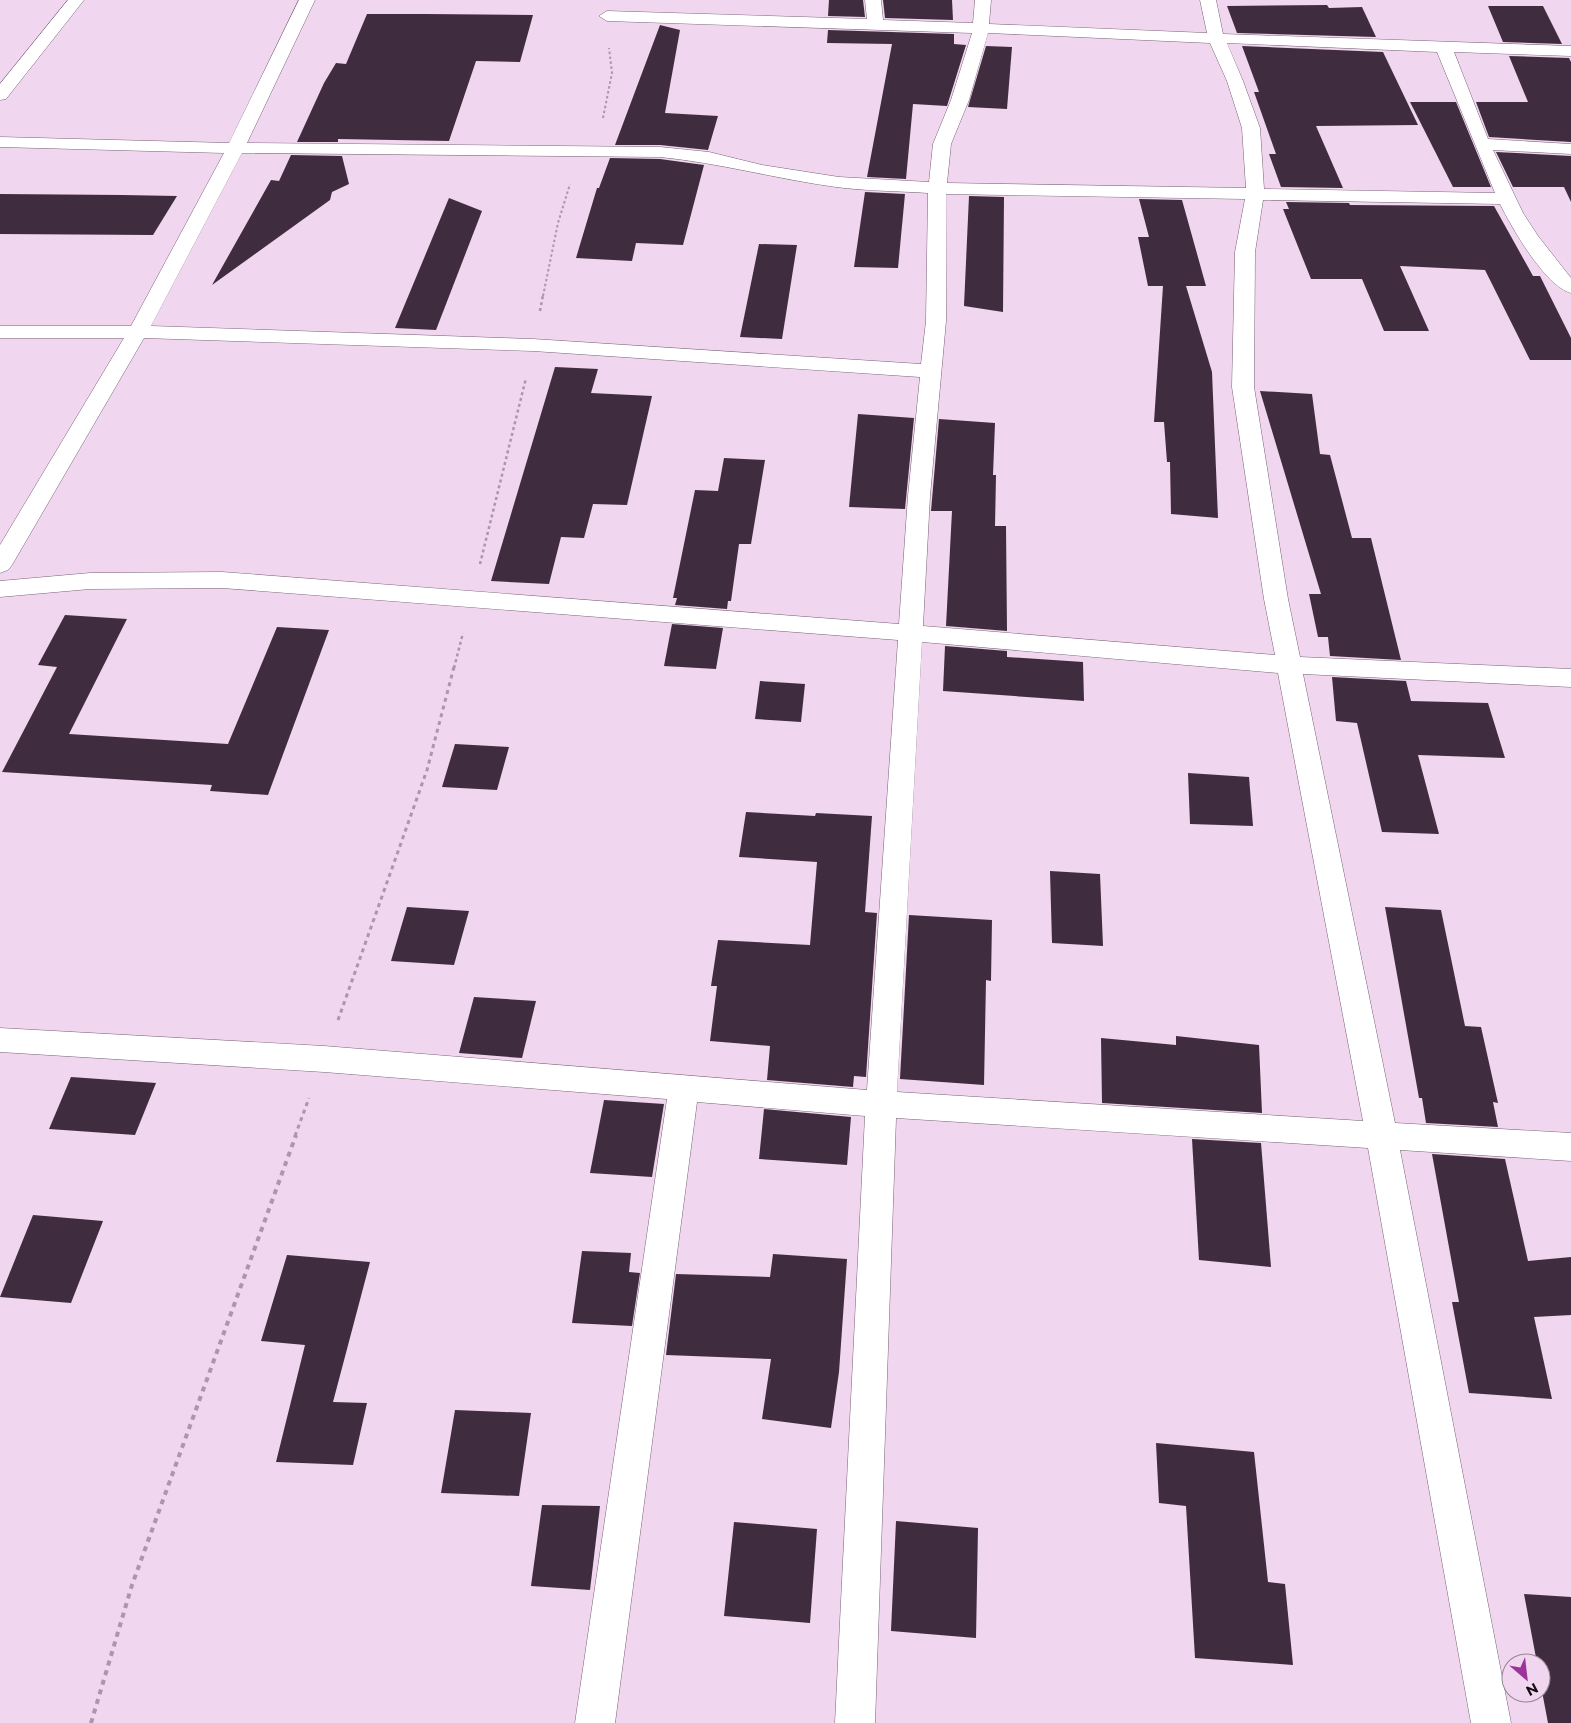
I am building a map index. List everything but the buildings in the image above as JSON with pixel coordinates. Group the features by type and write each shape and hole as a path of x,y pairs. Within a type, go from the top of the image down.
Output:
{"street":[{"path":"0,95 76,0"},
{"path":"0,565 138,332 236,148 307,0"},
{"path":"873,0 875,25"},
{"path":"855,1723 882,1104 919,496 936,321 937,188 942,144 960,100 981,29 983,0"},
{"path":"1208,0 1216,37 1235,81 1251,128 1255,194 1246,252 1243,386 1276,599 1382,1136 1491,1723"},
{"path":"607,16 760,19 1571,51"},
{"path":"1443,46 1506,199 1535,247 1564,282 1571,287"},
{"path":"0,142 236,148 660,152 708,157 762,170 839,182 937,188 1506,199"},
{"path":"1484,144 1571,150"},
{"path":"0,332 138,332 532,345 931,371"},
{"path":"0,589 90,581 222,580 910,633 1289,665 1571,678"},
{"path":"0,1040 324,1059 882,1104 1571,1147"},
{"path":"595,1723 684,1088"}],"path":[{"path":"91,1723 132,1585 324,1059 427,770 519,408 558,223 577,164 605,114 612,73 607,16"}]}
